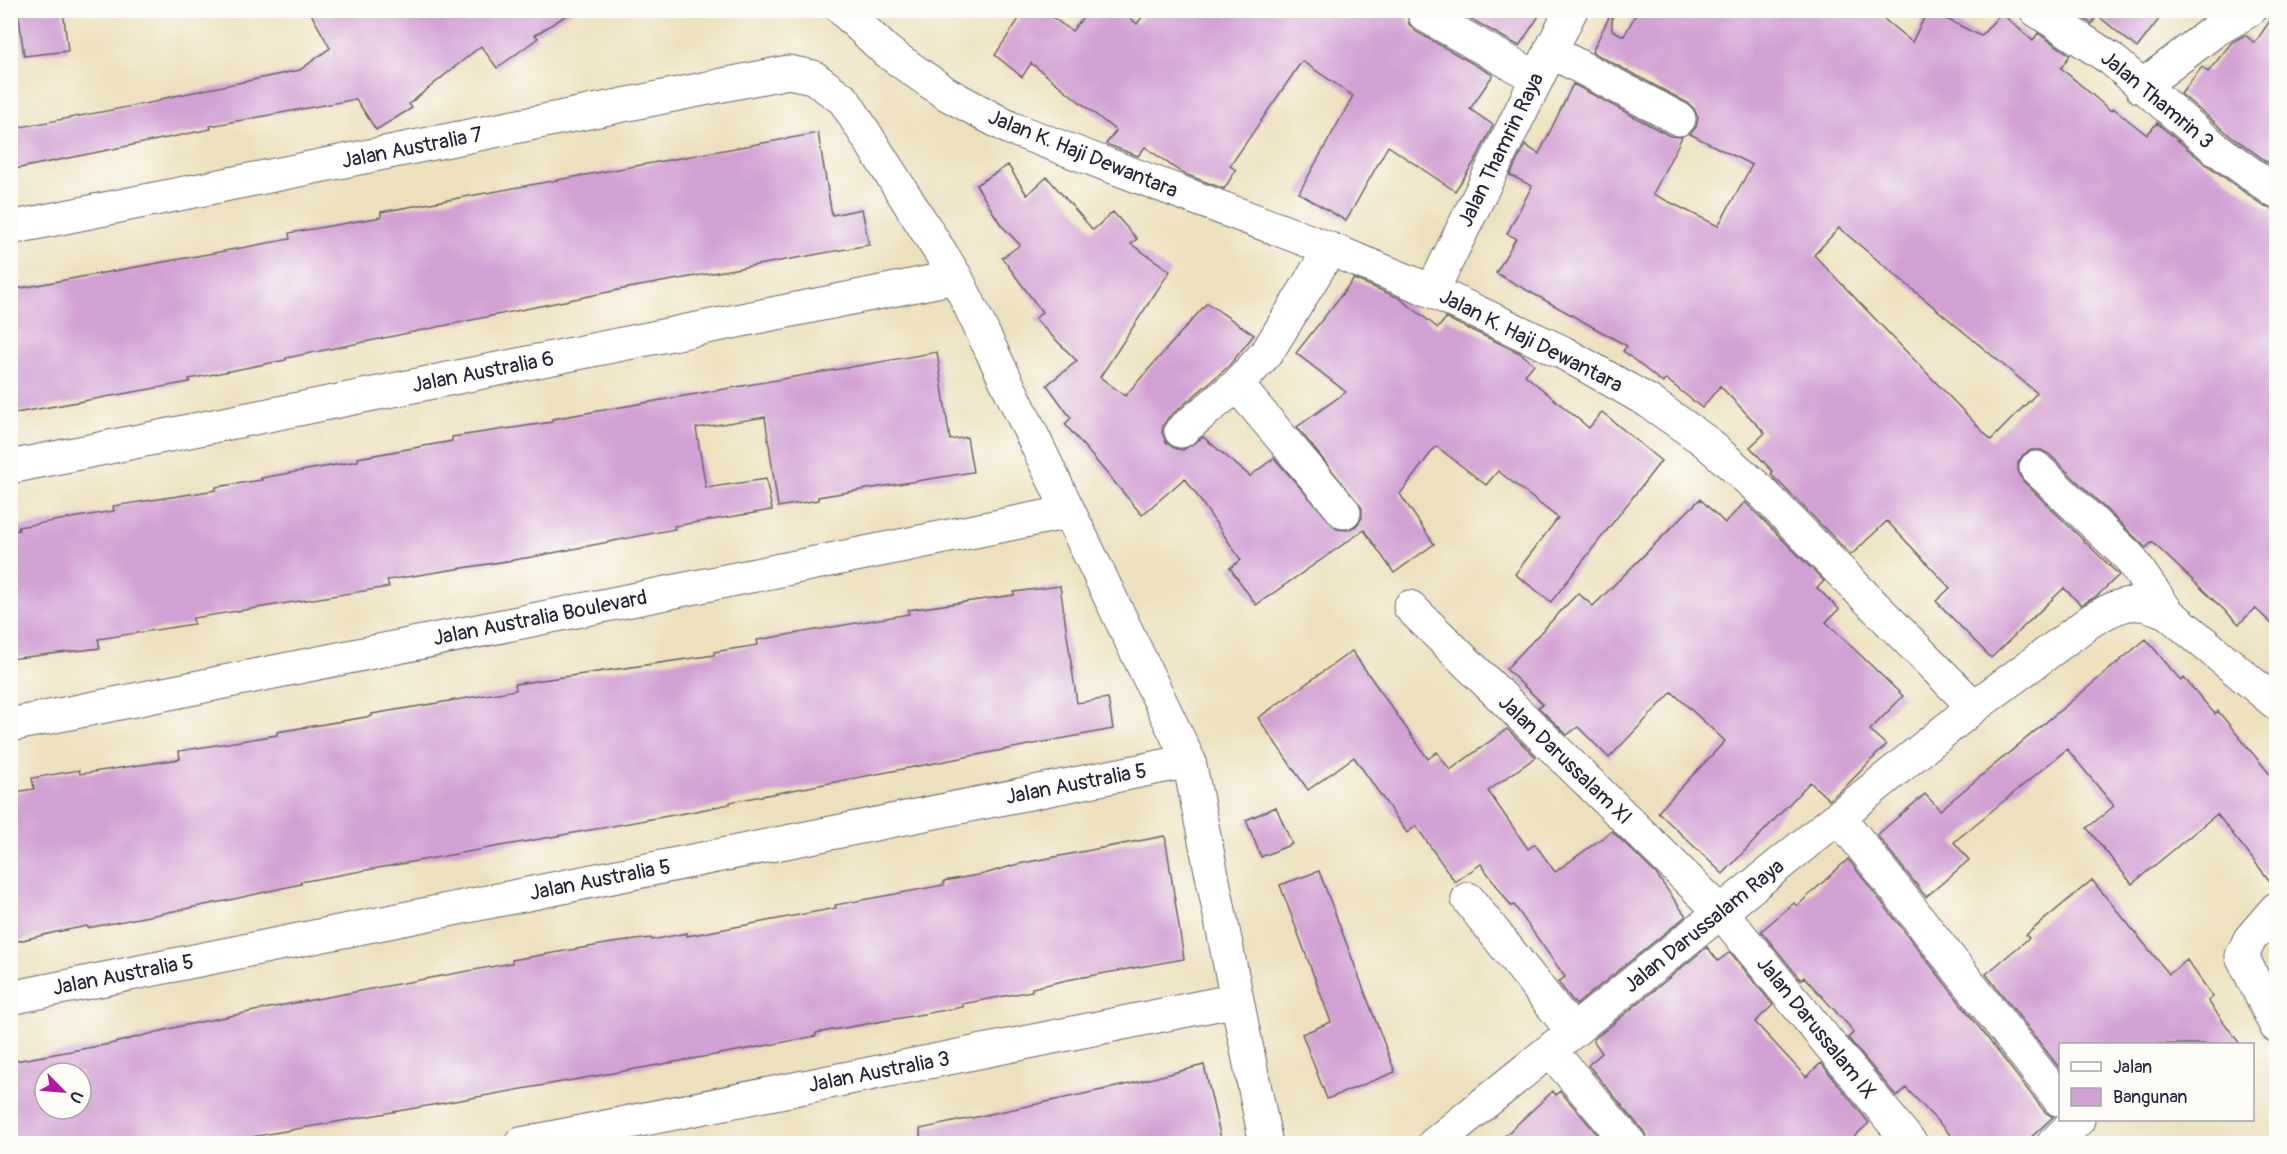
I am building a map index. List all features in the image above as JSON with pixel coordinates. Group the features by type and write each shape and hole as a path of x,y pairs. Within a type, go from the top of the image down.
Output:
{"street":[{"name":"Jalan K. Haji Dewantara","path":"843,10 886,51 947,94 1010,128 1330,249 1432,291 1562,352 1648,401 1705,441 1760,490 1974,707"},
{"name":"Jalan Thamrin Raya","path":"1432,291 1571,10"},
{"name":"Jalan Thamrin 3","path":"2036,10 2111,59 2141,87 2214,147 2277,192"},
{"path":"2141,87 2214,32 2250,10"},
{"path":"1425,15 1543,65 1679,118"},
{"name":"Jalan Australia 7","path":"10,228 788,72 813,77 844,100 957,277"},
{"path":"1181,431 1237,385 1268,351 1330,249"},
{"path":"957,277 1189,761 1266,1143"},
{"name":"Jalan Australia 6","path":"10,467 957,277"},
{"path":"1237,385 1344,512"},
{"path":"2037,468 2129,557 2168,613"},
{"name":"Jalan Australia Boulevard","path":"10,725 1069,512"},
{"path":"1974,707 2112,608 2132,602 2150,604 2168,613 2277,703"},
{"name":"Jalan Darussalam XI","path":"1410,607 1721,912"},
{"name":"Jalan Darussalam Raya","path":"1434,1143 1840,818 1974,707"},
{"name":"Jalan Australia 5","path":"10,998 1189,761"},
{"path":"1840,818 2059,1097"},
{"path":"1468,898 1630,1143"},
{"path":"2277,909 2250,939 2242,956 2277,1026"},
{"name":"Jalan Darussalam IX","path":"1721,912 1911,1143"},
{"name":"Jalan Australia 3","path":"520,1143 1237,1000"},
{"path":"2053,1143 2069,1121"}],"building":[{"path":"18,10 63,10 68,51 24,56"},
{"path":"309,10 575,10 535,35 538,38 497,68 481,46 409,104 412,108 376,130 356,99 210,126 211,129 10,170 10,129 160,101 160,99 300,70 330,48"},
{"path":"1025,10 1042,10 1072,31 1089,10 1121,10 1137,24 1148,10 1407,10 1409,24 1415,31 1493,75 1470,109 1493,125 1475,161 1455,191 1388,146 1346,221 1299,193 1353,96 1302,61 1230,166 1236,170 1224,189 1182,173 1145,147 1138,156 1106,144 1116,131 1031,63 1022,77 995,55"},
{"path":"1455,10 1543,10 1519,46"},
{"path":"1638,10 1873,10 1912,42 1928,10 1981,36 2001,13 2033,41 2038,33 2070,55 2061,68 2111,111 2113,108 2147,135 2157,123 2203,162 2265,207 2277,210 2277,629 2255,608 2239,624 2152,542 2146,548 2049,454 2041,450 2031,450 2023,455 2018,463 2018,473 2023,481 2119,575 2097,596 2081,605 2064,588 1991,658 1936,601 1950,588 1887,521 1851,555 1771,474 1773,472 1750,447 1765,433 1720,386 1702,408 1666,379 1663,383 1623,351 1627,346 1496,273 1516,238 1507,234 1532,186 1510,175 1525,145 1539,154 1573,84 1670,136 1682,137 1653,194 1718,226 1752,165 1690,134 1696,127 1698,118 1688,103 1592,52 1612,11 1612,30 1624,36","holes":["1839,228 2037,393 1991,440 1814,255"]},
{"path":"2071,10 2166,10 2137,48 2097,15 2092,24"},
{"path":"2277,10 2277,169 2226,132 2181,94 2202,67 2208,72 2232,42 2245,35 2255,43"},
{"path":"818,133 832,215 862,209 869,245 623,289 286,358 286,360 189,379 190,382 10,414 10,290 290,239 289,233 381,217 381,212"},
{"path":"1008,165 1027,195 1047,177 1093,230 1113,212 1137,239 1131,244 1170,271 1100,377 1125,396 1207,303 1254,335 1228,367 1169,417 1163,425 1162,433 1166,442 1174,448 1183,450 1203,437 1250,476 1274,458 1337,529 1347,530 1356,526 1362,518 1362,508 1297,427 1346,392 1296,353 1354,279 1399,298 1438,328 1446,318 1520,353 1534,364 1525,375 1589,428 1602,412 1661,461 1551,602 1515,574 1558,518 1498,471 1486,485 1436,446 1400,494 1434,544 1394,573 1364,530 1256,605 1230,568 1241,560 1185,478 1142,515 1065,424 1071,418 1047,385 1077,361 1035,319 1042,312 1002,258 1020,245 1001,225 976,185"},
{"path":"937,352 950,440 967,437 973,472 818,497 818,500 778,507 765,417 696,428 706,488 766,479 772,510 674,526 675,529 532,557 387,580 389,587 193,618 194,624 98,639 100,648 10,659 10,531 19,530 18,527 114,511 113,506 216,490 216,487 358,461 358,458 452,441 452,437 552,422 552,419"},
{"path":"1700,499 1725,523 1745,502 1824,581 1817,588 1839,609 1826,622 1903,696 1870,730 1886,745 1846,786 1829,800 1810,782 1723,874 1658,812 1725,741 1672,692 1609,758 1578,727 1567,735 1538,707 1543,704 1506,669 1578,593 1593,606"},
{"path":"1060,586 1077,703 1108,698 1113,729 730,802 730,804 696,811 300,882 301,884 225,901 88,928 87,926 10,943 10,793 34,789 32,778 79,770 80,774 180,759 179,751 277,735 277,732 372,716 372,714 516,690 515,684 714,655 714,652 758,645 757,640 909,614 908,610"},
{"path":"2146,639 2181,681 2184,678 2215,714 2218,711 2277,783 2277,890 2217,814 2132,884 2087,828 2114,806 2067,749 1954,842 1969,860 1926,897 1877,835 1925,794 1940,810"},
{"path":"1352,651 1428,759 1437,752 1450,770 1507,729 1536,757 1488,791 1528,849 1535,844 1555,872 1612,831 1656,874 1686,916 1576,1005 1558,982 1565,977 1514,905 1511,906 1481,864 1455,882 1416,826 1407,833 1354,757 1308,790 1258,718"},
{"path":"1276,807 1292,844 1261,857 1246,820"},
{"path":"1165,836 1184,959 1067,980 1032,988 1032,991 962,1004 963,1007 816,1033 816,1036 748,1049 218,1143 10,1143 10,1062 110,1044 181,1026 284,1005 512,963 512,960 612,943 651,938 652,940 687,933 687,936 836,908 835,905 944,885 944,881 984,874 1018,864"},
{"path":"1848,859 2045,1112 2053,1117 2025,1143 1958,1143 1906,1088 1897,1097 1848,1038 1853,1033 1849,1026 1804,977 1801,980 1761,931 1794,903 1797,906"},
{"path":"1319,871 1395,1072 1327,1099 1302,1034 1331,1022 1280,885"},
{"path":"2092,880 2169,974 2187,960 2213,997 2208,1001 2239,1043 2059,1043 2059,1067 1986,974 2029,938 2026,935"},
{"path":"1707,947 1718,961 1730,952 1773,1005 1755,1022 1806,1077 1821,1063 1869,1123 1847,1143 1648,1143 1644,1132 1588,1065 1602,1053 1593,1040"},
{"path":"1204,1065 1222,1143 921,1143 920,1129 1130,1084"},
{"path":"1553,1091 1556,1095 1560,1091 1605,1143 1497,1143"}]}
